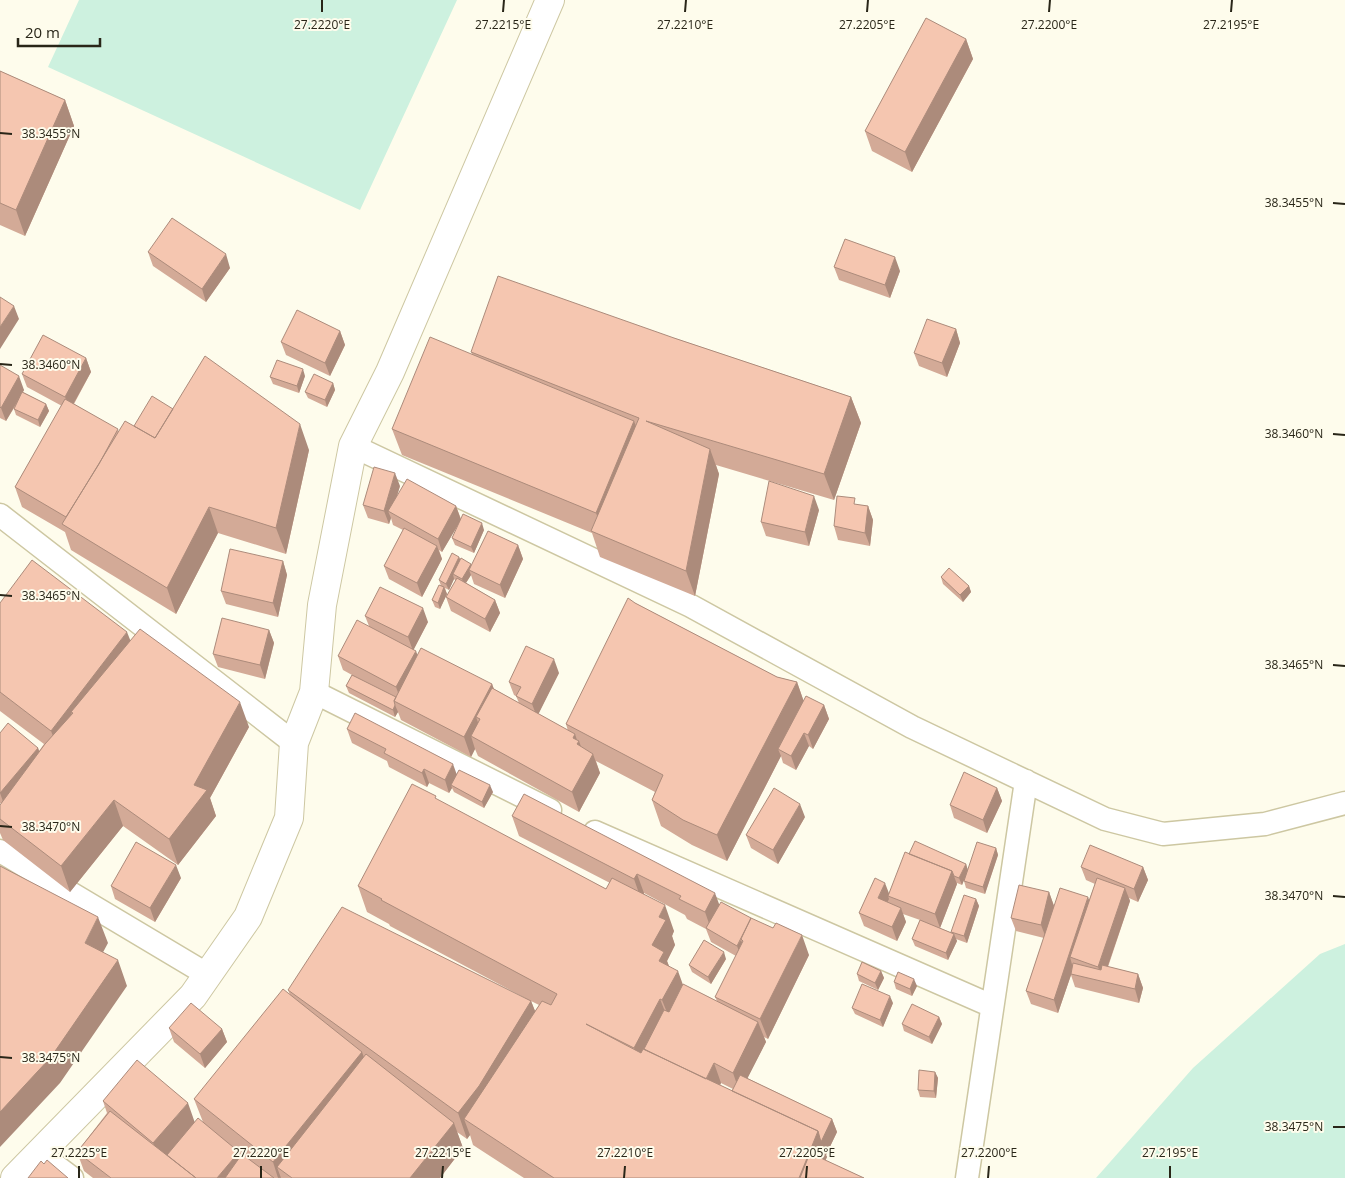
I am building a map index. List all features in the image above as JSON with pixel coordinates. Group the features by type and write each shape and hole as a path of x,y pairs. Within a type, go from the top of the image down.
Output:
{"street":[{"path":"15,1178 193,996 248,917 288,818 294,743 314,692 322,605 354,446 390,372 550,0"},
{"path":"354,446 691,606 912,727 1105,819 1163,834 1265,824 1345,803"},
{"path":"0,515 294,743"},
{"path":"314,692 602,836 992,1006"},
{"path":"967,1178 1026,781"},
{"path":"0,851 208,975"},
{"path":"40,1154 72,1178"}],"green space":[{"path":"79,0 457,0 360,210 48,67"},
{"path":"1345,944 1345,1178 1096,1178 1193,1068 1320,954"}],"building":[{"path":"926,18 966,39 905,152 865,131"},
{"path":"0,71 65,100 16,210 0,203"},
{"path":"172,218 226,254 202,289 148,252"},
{"path":"845,239 895,257 885,285 834,267"},
{"path":"498,276 674,338 851,397 824,474 646,421 710,449 686,571 591,531 639,418 471,352"},
{"path":"0,297 14,306 0,327"},
{"path":"297,310 340,331 325,363 281,342"},
{"path":"927,319 956,329 942,363 914,353"},
{"path":"43,335 86,358 65,397 22,374"},
{"path":"430,337 634,421 596,513 392,429"},
{"path":"205,356 300,424 276,528 209,507 167,588 62,524 125,421 155,438"},
{"path":"277,360 303,369 297,386 270,377"},
{"path":"0,365 19,376 1,408 0,407"},
{"path":"314,374 333,383 325,400 305,392"},
{"path":"22,392 46,404 38,420 14,409"},
{"path":"152,396 173,409 155,438 134,426"},
{"path":"65,399 118,429 66,517 15,487"},
{"path":"374,467 395,473 384,511 363,505"},
{"path":"407,479 456,506 438,539 388,511"},
{"path":"769,481 814,496 805,532 761,522"},
{"path":"837,496 855,498 854,504 868,506 865,533 834,526"},
{"path":"463,514 482,523 471,547 452,538"},
{"path":"404,528 437,546 417,583 384,566"},
{"path":"488,531 518,545 500,585 469,570"},
{"path":"230,549 283,561 273,603 221,591"},
{"path":"452,553 459,557 446,584 439,580"},
{"path":"461,558 471,564 462,579 453,574"},
{"path":"32,560 127,632 51,731 0,692 0,603"},
{"path":"949,568 969,586 960,595 941,577"},
{"path":"457,578 495,600 485,619 446,597"},
{"path":"439,585 444,587 438,603 432,600"},
{"path":"380,587 423,608 408,637 365,616"},
{"path":"628,598 777,677 797,682 717,835 683,820 652,800 663,775 566,724"},
{"path":"222,618 269,630 260,665 213,654"},
{"path":"357,620 416,651 396,687 338,656"},
{"path":"140,629 240,702 194,785 207,790 169,839 114,800 61,866 0,819 0,805 45,744 73,713 71,712"},
{"path":"526,646 554,659 532,704 516,696 521,687 509,682"},
{"path":"421,648 492,684 464,737 394,701"},
{"path":"352,675 396,697 393,710 346,686"},
{"path":"492,688 575,734 573,738 579,741 577,744 593,754 572,792 471,736 480,719 476,717"},
{"path":"806,696 824,705 808,735 804,733 791,756 778,749"},
{"path":"355,713 453,764 445,780 424,769 422,773 384,753 386,749 347,729"},
{"path":"8,723 38,748 0,793 0,733"},
{"path":"459,770 490,785 482,802 451,785"},
{"path":"964,772 997,788 983,820 950,805"},
{"path":"412,784 606,889 612,878 665,905 659,917 666,920 652,945 664,952 659,961 678,971 662,1000 660,999 634,1048 586,1024 641,1053 643,1049 818,1131 799,1178 554,1178 464,1119 542,1001 551,1005 557,994 358,886"},
{"path":"774,788 800,804 773,850 746,835"},
{"path":"524,794 715,893 705,912 679,899 681,896 637,874 634,879 512,816"},
{"path":"915,841 966,864 959,878 954,876 952,871 909,854"},
{"path":"136,842 176,865 150,908 111,886"},
{"path":"977,842 996,848 983,887 964,881"},
{"path":"1090,845 1143,867 1134,889 1081,867"},
{"path":"905,852 952,871 935,914 888,896"},
{"path":"0,866 98,917 85,943 118,960 51,1057 0,1112"},
{"path":"875,878 885,883 878,898 901,908 892,927 859,913"},
{"path":"1097,878 1125,888 1098,967 1070,957"},
{"path":"1019,885 1049,892 1041,925 1011,918"},
{"path":"1060,888 1088,897 1054,1000 1026,991"},
{"path":"964,895 976,899 964,936 951,932"},
{"path":"721,902 751,918 737,946 706,928"},
{"path":"342,907 531,1001 479,1086 458,1113 288,990"},
{"path":"751,918 773,928 776,923 802,935 760,1019 715,997 743,941 741,939"},
{"path":"920,920 954,934 946,953 912,939"},
{"path":"704,940 724,952 708,977 689,965"},
{"path":"862,962 881,971 875,983 857,974"},
{"path":"1073,963 1101,970 1102,965 1138,974 1135,989 1071,974"},
{"path":"898,972 914,979 910,989 894,982"},
{"path":"683,984 758,1022 733,1073 714,1063 706,1079 644,1049 664,1010 669,1012"},
{"path":"862,984 890,996 880,1020 852,1008"},
{"path":"283,989 362,1052 273,1162 194,1099"},
{"path":"191,1003 222,1029 200,1054 169,1028"},
{"path":"912,1004 939,1017 929,1037 902,1024"},
{"path":"366,1054 454,1123 410,1178 292,1178 277,1167"},
{"path":"137,1060 188,1103 153,1143 103,1101"},
{"path":"919,1070 935,1072 934,1091 918,1090"},
{"path":"740,1075 832,1119 821,1142 818,1131 732,1091"},
{"path":"110,1111 196,1178 111,1178 77,1152"},
{"path":"198,1118 239,1152 217,1178 196,1178 167,1155"},
{"path":"810,1153 864,1178 800,1178"},
{"path":"242,1154 274,1178 225,1178"},
{"path":"47,1160 68,1178 28,1178 41,1161 44,1164"}]}
